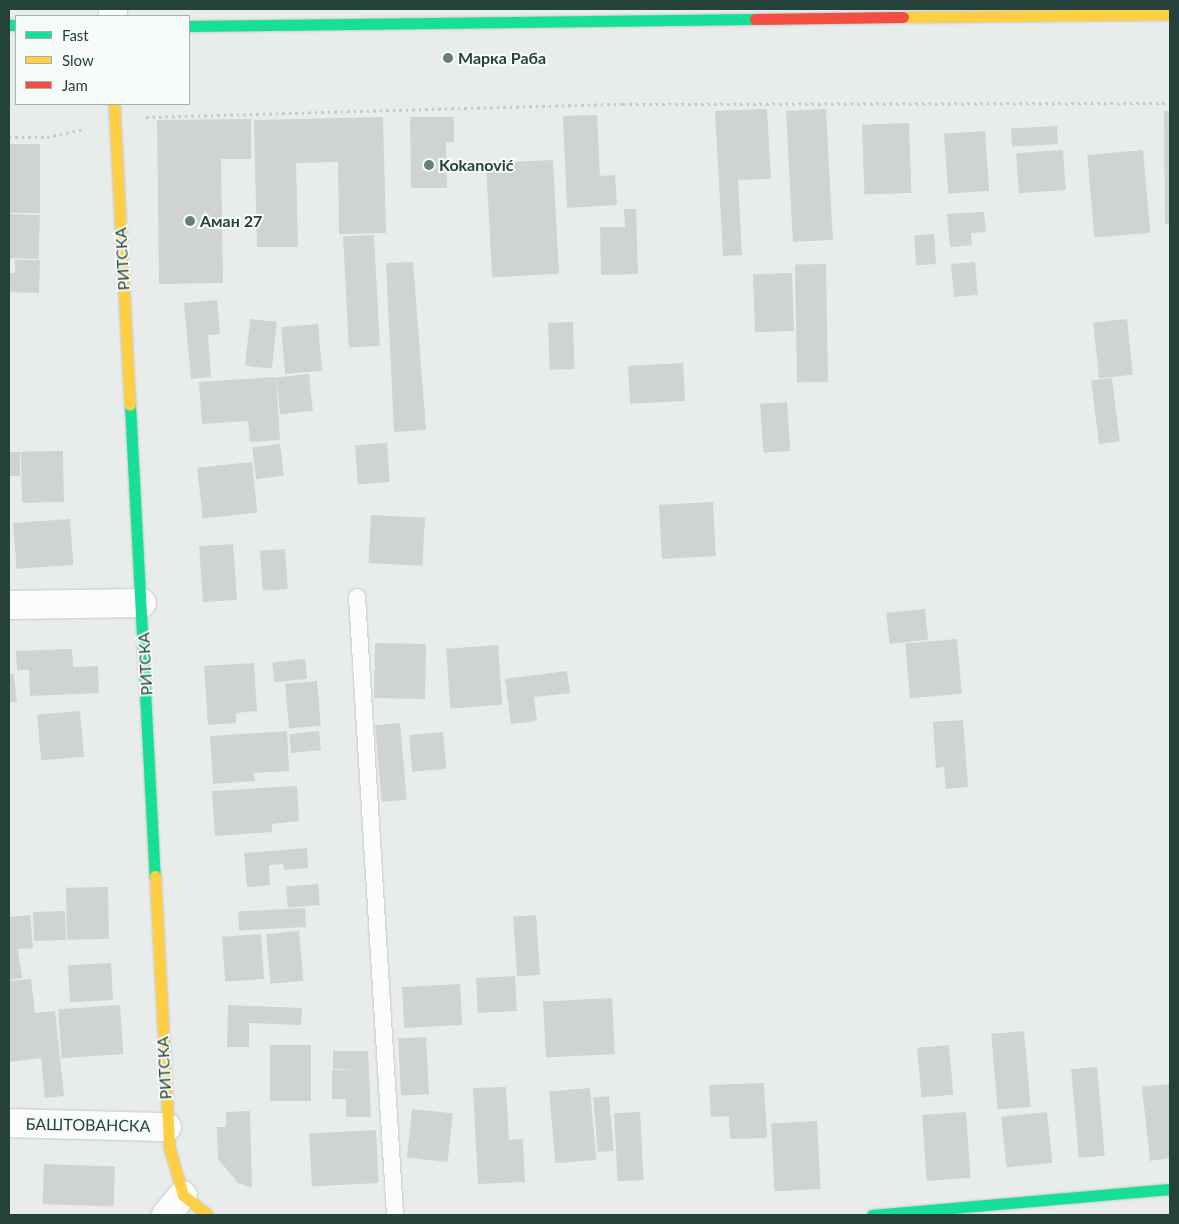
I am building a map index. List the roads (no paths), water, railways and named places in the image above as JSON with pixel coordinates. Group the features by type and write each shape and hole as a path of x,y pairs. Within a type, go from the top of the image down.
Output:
{"street":[{"path":"190,26 1170,14"},
{"name":"РИТСКА","path":"114,105 142,603 167,1127 174,1205"},
{"path":"9,605 142,603"},
{"name":"БАШТОВАНСКА","path":"9,1123 167,1127"},
{"path":"872,1215 1170,1189"},
{"path":"174,1205 208,1215"}],"lane":[{"path":"357,597 395,1215"}],"place":[{"name":"Марка Раба","path":"448,58"},
{"name":"Kokanović","path":"429,165"},
{"name":"Аман 27","path":"190,221"}]}
